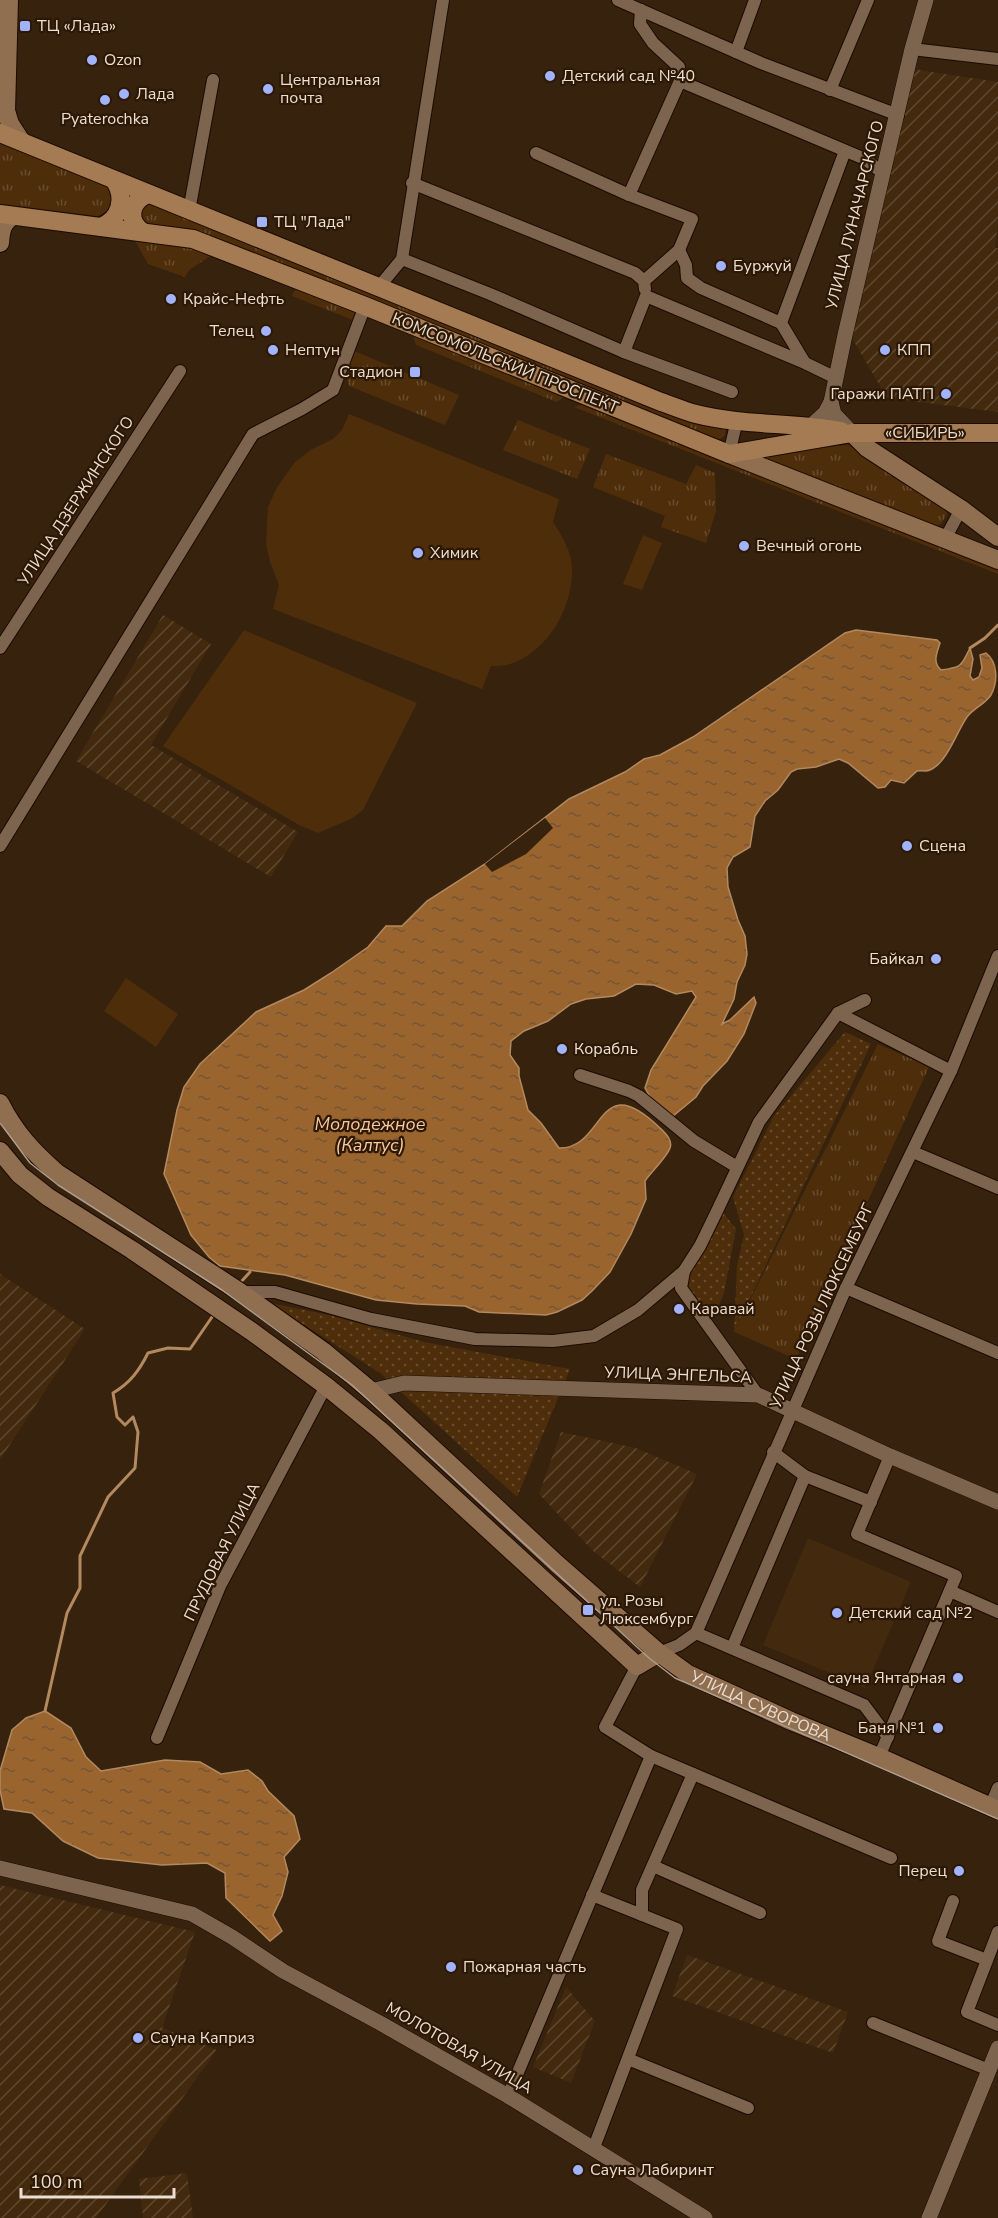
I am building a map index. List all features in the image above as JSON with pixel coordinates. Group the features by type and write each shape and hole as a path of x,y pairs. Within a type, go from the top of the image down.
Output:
{"main road":[{"path":"9,0 6,111 10,124 21,141"},
{"name":"КОМСОМОЛЬСКИЙ ПРОСПЕКТ","path":"0,133 661,402 698,414 737,420"},
{"path":"101,227 111,221 121,206 121,193 115,181"},
{"path":"143,232 135,225 132,209 137,201 149,194"},
{"path":"0,243 6,215"},
{"name":"КОМСОМОЛЬСКИЙ ПРОСПЕКТ","path":"6,215 193,239 998,560"},
{"name":"«СИБИРЬ»","path":"737,420 812,425 852,433"},
{"path":"852,433 867,448 961,509 998,537"},
{"name":"«СИБИРЬ»","path":"729,454 852,433 998,433"},
{"name":"УЛИЦА СУВОРОВА","path":"0,1103 11,1126 57,1173 240,1292 323,1351 371,1391 557,1564 659,1653 688,1674 791,1722 994,1809"},
{"path":"0,1151 20,1175 48,1197 132,1250 251,1331 326,1386 381,1431 637,1666 659,1653"}],"street":[{"path":"378,288 402,260 412,183 442,0"},
{"path":"618,0 736,52 898,115"},
{"path":"736,52 755,0"},
{"path":"830,90 868,0"},
{"name":"УЛИЦА ЛУНАЧАРСКОГО","path":"831,402 912,49 926,0"},
{"path":"629,195 680,81 679,68 653,43 640,24 641,10"},
{"path":"912,49 998,59"},
{"path":"189,211 213,80"},
{"path":"680,81 866,159 884,174"},
{"path":"781,323 845,151"},
{"path":"536,153 629,195 692,219 680,250 644,281"},
{"path":"412,183 635,273 644,281 646,296 624,352"},
{"path":"680,250 686,265 687,278 701,288 781,323 805,363"},
{"path":"402,260 490,294 624,352 732,392"},
{"path":"646,296 837,378"},
{"path":"0,846 253,434 333,390 365,306"},
{"name":"УЛИЦА ДЗЕРЖИНСКОГО","path":"0,648 180,371"},
{"path":"812,425 825,413 831,402"},
{"path":"831,402 834,414 852,433"},
{"path":"729,454 737,420"},
{"path":"945,539 961,509"},
{"name":"УЛИЦА РОЗЫ ЛЮКСЕМБУРГ","path":"696,1633 846,1288 951,1071 998,956"},
{"path":"240,1292 275,1292 371,1319 475,1339 553,1341 594,1336 638,1310 684,1271 700,1246 759,1122 838,1013 865,1000"},
{"path":"838,1013 951,1071"},
{"path":"580,1075 629,1090 694,1141 737,1167"},
{"path":"913,1152 998,1188"},
{"path":"684,1271 681,1288 715,1340 758,1395"},
{"path":"846,1288 998,1353"},
{"name":"УЛИЦА ЭНГЕЛЬСА","path":"371,1391 404,1383 758,1395 791,1412 998,1502"},
{"name":"ПРУДОВАЯ УЛИЦА","path":"157,1738 220,1586 326,1386"},
{"path":"773,1452 805,1476 871,1502"},
{"path":"879,1758 956,1576 857,1534 890,1456"},
{"path":"732,1648 805,1476"},
{"path":"950,1591 998,1612"},
{"path":"659,1653 679,1645 696,1633 864,1705 888,1737"},
{"path":"637,1666 605,1727 651,1756 891,1858"},
{"path":"508,2096 651,1756"},
{"path":"642,1914 642,1890 693,1774"},
{"path":"994,1809 998,1788"},
{"path":"653,1866 760,1913"},
{"name":"МОЛОТОВАЯ УЛИЦА","path":"0,1868 192,1914 283,1971 508,2096 705,2218"},
{"path":"592,1894 677,1929 593,2150"},
{"path":"953,1901 938,1941 987,1960"},
{"path":"998,1932 967,2012 998,2025"},
{"path":"873,2023 989,2070"},
{"path":"929,2218 998,2049"},
{"path":"628,2059 748,2108"}],"shaded area":[{"path":"913,69 998,82 998,223 995,248 998,248 998,412 887,398 849,333"},
{"path":"163,615 211,644 151,745 298,832 271,877 76,761"},
{"path":"0,1274 85,1329 0,1460"},
{"path":"561,1432 636,1448 697,1474 640,1587 593,1551 539,1494"},
{"name":"Детский сад №2","path":"808,1538 911,1582 865,1688 763,1645"},
{"path":"0,1885 195,1932 162,2028 217,2050 96,2218 0,2218"},
{"path":"687,1955 848,2012 833,2053 672,1996"},
{"path":"566,1987 595,2021 571,2083 533,2067"},
{"path":"187,2173 193,2218 143,2218 139,2179"}],"green space":[{"path":"0,138 112,187 114,196 110,209 98,216 0,204"},
{"path":"148,199 722,425 725,435 719,440 704,436 142,226 137,206"},
{"path":"129,230 221,249 189,270 185,277 148,264"},
{"path":"298,284 352,306 355,314 353,320 292,296"},
{"path":"411,329 568,394 557,402 416,345"},
{"path":"354,351 459,395 445,425 349,386 345,372"},
{"path":"590,402 998,564 998,574 574,407"},
{"name":"Химик","path":"349,414 559,499 553,522 563,539 572,563 571,583 563,613 547,639 524,658 503,666 491,666 482,689 273,609 279,585 266,544 268,507 277,487 295,462 312,449 333,439 342,430"},
{"path":"518,420 590,449 577,479 503,450"},
{"path":"848,445 944,504 947,514 941,524 930,527 755,456 759,453"},
{"path":"606,454 686,484 696,465 715,473 716,511 706,543 661,527 665,516 593,487"},
{"path":"643,535 662,543 642,590 623,584"},
{"path":"244,630 417,703 363,810 351,819 318,833 299,825 163,746"},
{"path":"126,978 178,1014 156,1047 104,1011"},
{"path":"845,1032 871,1044 734,1332 737,1266 744,1235 733,1197 774,1116"},
{"path":"878,1044 929,1067 796,1359 734,1332"},
{"path":"721,1210 736,1229 724,1293 712,1322 689,1289 685,1269"},
{"path":"270,1303 329,1315 424,1342 570,1369 517,1497 380,1373"}],"water":[{"name":"Молодежное (Калтус)","path":"856,630 937,640 940,643 936,661 941,670 954,668 961,664 970,648 973,659 970,676 973,680 979,677 982,668 980,655 986,653 993,662 996,672 993,690 989,698 967,717 942,761 930,770 917,771 904,783 891,780 885,787 878,788 848,763 839,759 791,772 778,790 765,801 755,816 750,847 733,857 727,868 728,887 745,936 747,954 745,965 737,982 734,999 722,1024 730,1020 754,997 756,1003 744,1034 727,1061 703,1086 696,1097 673,1116 650,1097 645,1088 651,1070 696,997 692,991 676,994 654,985 636,984 614,996 586,999 571,1004 548,1021 524,1031 511,1041 510,1055 519,1068 528,1110 541,1123 559,1148 574,1145 586,1137 612,1107 624,1105 639,1111 662,1130 670,1142 666,1156 645,1181 646,1199 631,1234 610,1272 592,1291 582,1300 546,1315 479,1312 465,1306 376,1300 285,1275 220,1266 209,1257 191,1235 164,1174 184,1087 200,1064 256,1012 304,990 331,973 368,947 386,926 402,926 427,901 485,864 569,799 625,772 644,759 660,755 693,737 845,633"},
{"path":"45,1711 71,1728 86,1757 101,1771 165,1760 200,1762 221,1774 248,1770 262,1781 268,1791 294,1816 300,1839 284,1857 288,1872 282,1896 273,1915 282,1931 270,1941 226,1898 225,1873 207,1863 162,1865 98,1858 63,1841 32,1813 4,1809 0,1790 0,1771 12,1730 26,1718"}],"pier":[{"path":"545,818 553,828 526,854 492,872 485,864"}],"waterway":[{"path":"970,648 998,625"},
{"path":"240,1283 250,1272"},
{"path":"45,1711 67,1613 80,1588 80,1556 108,1497 135,1468 138,1432 133,1417 125,1425 117,1417 113,1393 133,1376 148,1353 168,1348 190,1349 212,1317"}],"tram line":[{"path":"0,1123 30,1163 58,1185 222,1290 352,1385 649,1658 675,1678 998,1819"}],"place":[{"name":"ТЦ «Лада»","path":"25,26"},
{"name":"Ozon","path":"92,60"},
{"name":"Детский сад №40","path":"550,76"},
{"name":"Центральная почта","path":"268,89"},
{"name":"Лада","path":"124,94"},
{"name":"Pyaterochka","path":"105,100"},
{"name":"ТЦ \"Лада\"","path":"262,222"},
{"name":"Буржуй","path":"721,266"},
{"name":"Крайс-Нефть","path":"171,299"},
{"name":"Телец","path":"266,331"},
{"name":"Нептун","path":"273,350"},
{"name":"КПП","path":"885,350"},
{"name":"Стадион","path":"415,372"},
{"name":"Гаражи ПАТП","path":"946,394"},
{"name":"Вечный огонь","path":"744,546"},
{"name":"Химик","path":"418,553"},
{"name":"Сцена","path":"907,846"},
{"name":"Байкал","path":"936,959"},
{"name":"Корабль","path":"562,1049"},
{"name":"Каравай","path":"679,1309"},
{"name":"ул. Розы Люксембург","path":"588,1610"},
{"name":"Детский сад №2","path":"837,1613"},
{"name":"сауна Янтарная","path":"958,1678"},
{"name":"Баня №1","path":"938,1728"},
{"name":"Перец","path":"959,1871"},
{"name":"Пожарная часть","path":"451,1967"},
{"name":"Сауна Каприз","path":"138,2038"},
{"name":"Сауна Лабиринт","path":"578,2170"}]}
